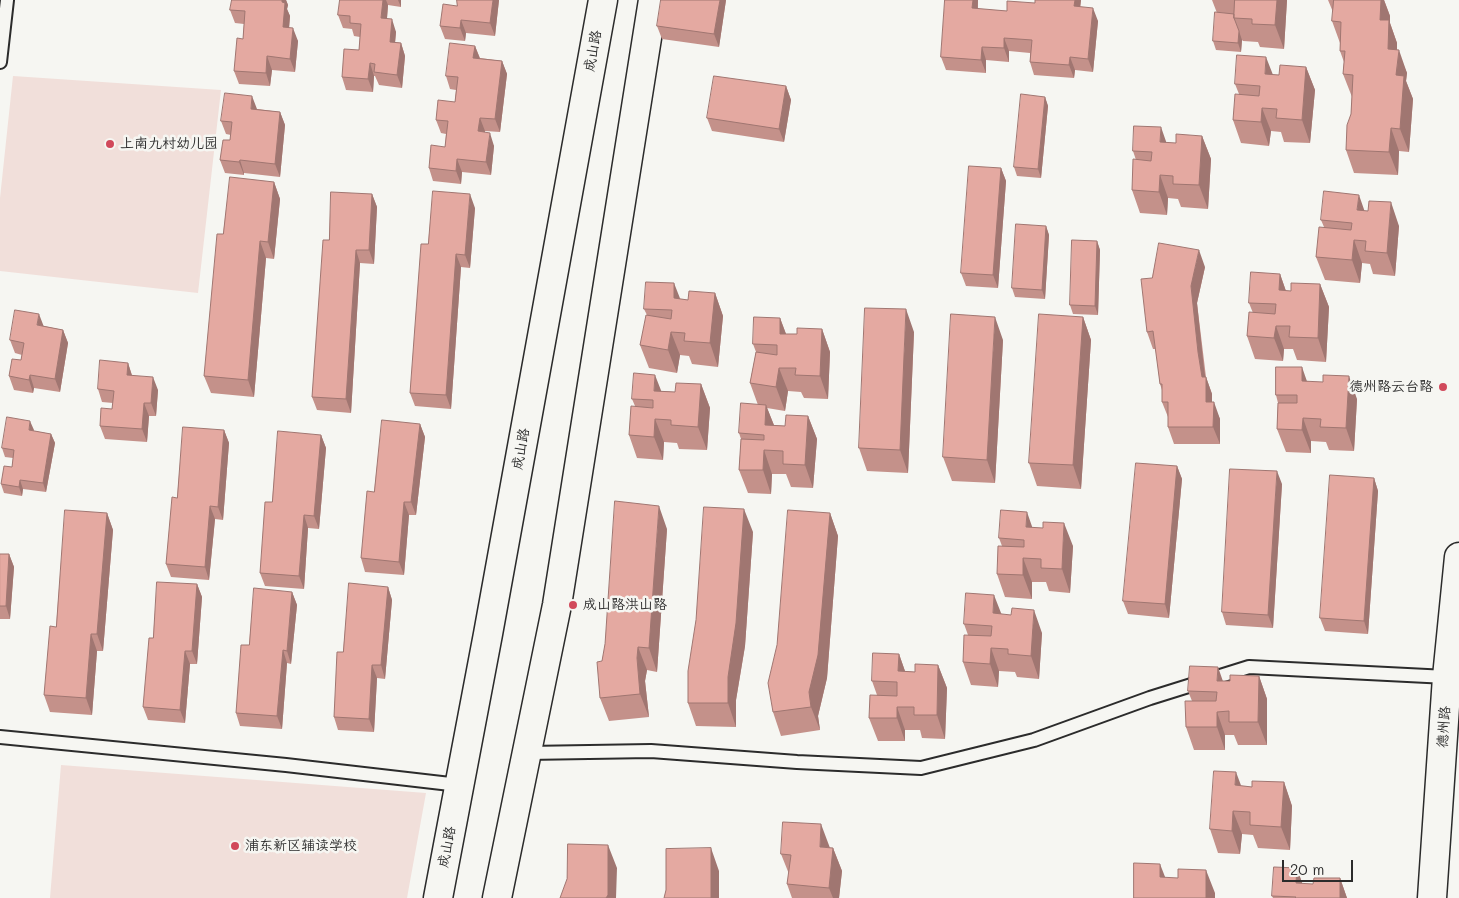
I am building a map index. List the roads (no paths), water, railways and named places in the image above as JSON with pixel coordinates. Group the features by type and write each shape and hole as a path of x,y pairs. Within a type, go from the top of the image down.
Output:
{"main road":[{"name":"成山路","path":"438,898 603,0"},
{"path":"497,898 557,605 653,0"},
{"name":"德州路","path":"1432,898 1447,677 1459,557"}],"lane":[{"path":"0,62 7,0"},
{"path":"527,753 651,750 797,762 921,768 1034,740 1150,698 1250,667 1447,677"},
{"path":"0,738 286,764 459,785"}],"place":[{"name":"上南九村幼儿园","path":"110,144"},
{"name":"德州路云台路","path":"1443,387"},
{"name":"成山路洪山路","path":"573,605"},
{"name":"浦东新区辅读学校","path":"235,846"}]}
